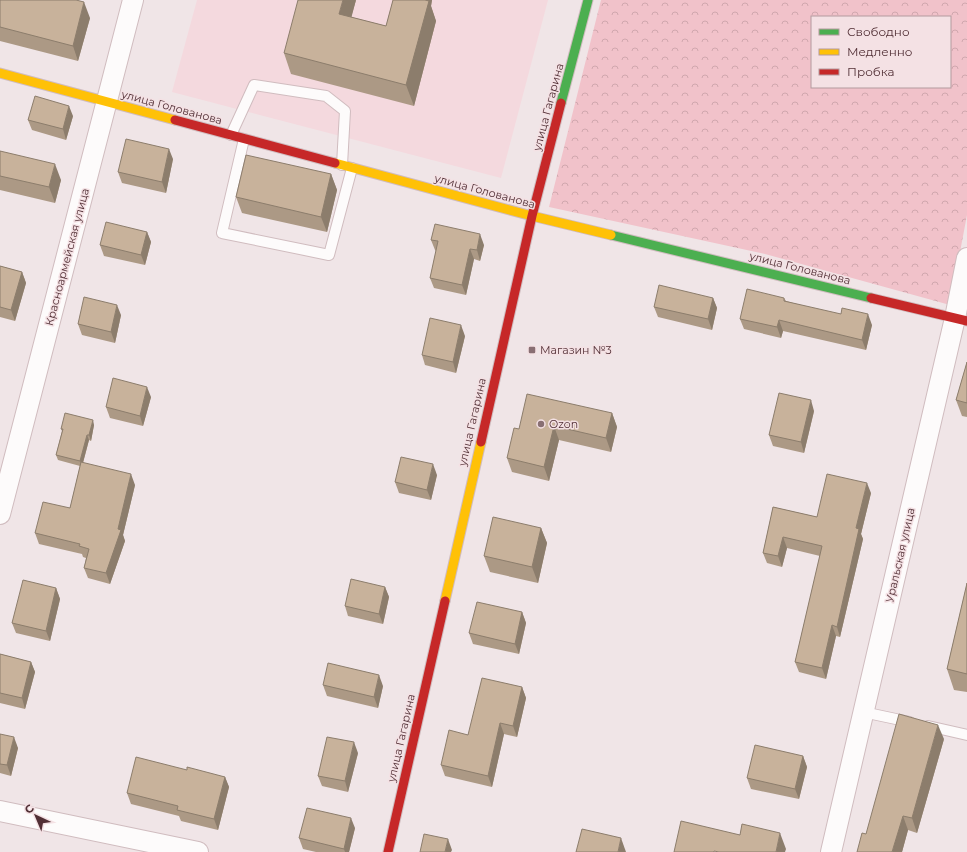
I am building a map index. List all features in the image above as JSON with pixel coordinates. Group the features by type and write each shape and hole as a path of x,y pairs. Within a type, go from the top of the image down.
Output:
{"street":[{"name":"Красноармейская улица","path":"0,514 108,102 133,0"},
{"name":"улица Гагарина","path":"388,852 532,216 588,0"},
{"name":"улица Голованова","path":"0,73 532,216 961,319"},
{"name":"Уральская улица","path":"830,852 863,712 961,319 967,258"},
{"path":"0,811 198,852"}],"lane":[{"path":"231,135 254,85 326,96 345,111 342,165"},
{"path":"244,139 222,233 329,255 352,168"},
{"path":"863,712 967,735"}],"shaded area":[{"path":"197,0 548,0 501,178 172,92"}],"green space":[{"path":"601,0 967,0 967,215 950,305 765,254 549,207"}],"building":[{"path":"0,0 76,0 84,2 73,46 0,27"},
{"path":"298,0 343,0 339,14 386,26 393,0 429,1 406,85 284,53"},
{"path":"35,96 69,106 63,129 28,120"},
{"path":"126,139 169,149 162,182 118,172"},
{"path":"0,151 55,164 49,187 0,176"},
{"path":"246,155 331,174 321,217 236,197"},
{"path":"106,222 147,232 141,255 100,245"},
{"path":"435,224 480,234 477,250 470,249 462,285 430,278 438,241 431,240"},
{"path":"0,266 22,272 11,310 0,307"},
{"path":"659,285 713,298 708,319 654,307"},
{"path":"747,289 784,298 784,301 841,314 842,308 868,314 862,340 779,320 777,327 740,319"},
{"path":"84,297 117,305 111,332 78,324"},
{"path":"430,318 461,325 453,362 422,355"},
{"path":"967,362 967,403 956,400"},
{"path":"113,378 147,387 140,416 106,407"},
{"path":"779,393 811,400 801,442 769,435"},
{"path":"527,394 612,413 606,438 554,426 544,467 507,458 514,428 519,429"},
{"path":"65,413 93,420 80,461 56,455 63,429 61,429"},
{"path":"401,457 433,464 427,490 395,482"},
{"path":"81,462 131,474 118,529 121,530 106,573 84,568 89,549 79,546 80,544 35,533 43,502 70,508"},
{"path":"827,474 867,483 856,528 859,529 837,627 832,625 822,668 795,662 822,546 783,537 778,556 763,553 773,507 817,517"},
{"path":"493,517 541,528 532,567 484,556"},
{"path":"351,579 385,587 379,614 345,606"},
{"path":"23,580 56,588 46,631 12,623"},
{"path":"967,583 967,674 947,669"},
{"path":"477,602 522,612 515,644 469,633"},
{"path":"0,654 31,662 22,698 0,693"},
{"path":"328,663 379,675 374,697 323,685"},
{"path":"482,678 522,687 513,726 500,723 488,776 441,765 449,730 468,735"},
{"path":"899,714 938,725 912,818 903,816 892,852 857,852 862,833 866,834"},
{"path":"0,734 14,737 7,765 0,764"},
{"path":"327,737 354,742 345,781 318,776"},
{"path":"755,745 803,756 795,789 747,778"},
{"path":"136,757 187,770 187,767 225,777 214,819 177,810 178,806 127,793"},
{"path":"307,808 351,818 344,849 299,838"},
{"path":"681,821 740,835 742,824 780,833 776,852 674,852"},
{"path":"582,829 621,838 618,852 576,852"},
{"path":"424,834 448,839 445,852 420,852"}],"traffic: fast":[{"path":"561,103 588,0"},
{"path":"611,235 871,298"}],"traffic: slow":[{"path":"0,73 175,120"},
{"path":"335,163 532,216 611,235"},
{"path":"445,601 481,442"}],"traffic: jam":[{"path":"481,442 532,216 561,103"},
{"path":"175,120 335,163"},
{"path":"871,298 967,321"},
{"path":"388,852 445,601"}],"place":[{"name":"Магазин №3","path":"532,350"},
{"name":"Ozon","path":"541,424"}]}
